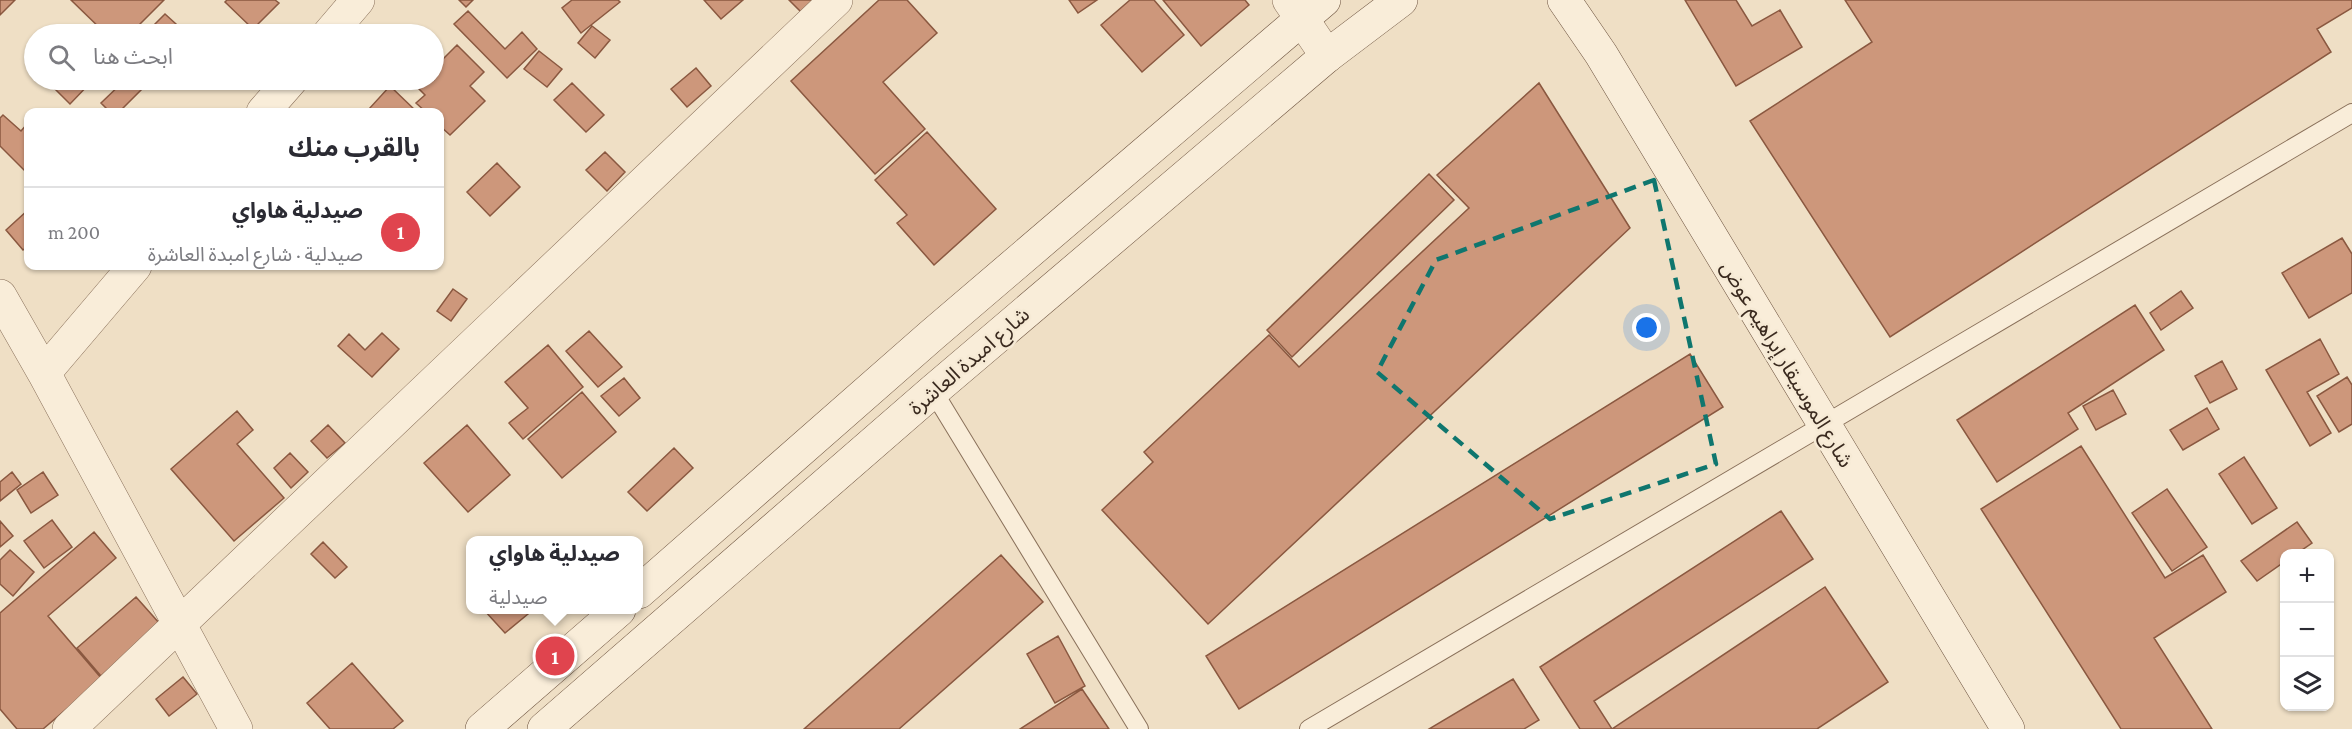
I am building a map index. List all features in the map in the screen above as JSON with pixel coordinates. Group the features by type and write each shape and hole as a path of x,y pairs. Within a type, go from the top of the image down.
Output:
{"street":[{"path":"338,24 358,0"},
{"path":"69,729 836,0"},
{"name":"شارع امبدة العاشرة","path":"544,729 933,391 1327,56 1401,0"},
{"name":"شارع الموسيقار إبراهيم عوض","path":"1564,0 1601,54 2008,729"},
{"path":"1305,6 1327,56"},
{"name":"شارع امبدة العاشرة","path":"643,588 1305,6"},
{"path":"266,108 282,90"},
{"path":"44,373 132,270"},
{"path":"0,296 236,729"},
{"path":"482,729 613,614"}],"lane":[{"path":"1309,729 2352,113"},
{"path":"933,391 1139,729"}],"highlighted area":[{"path":"1654,180 1716,464 1550,519 1377,372 1436,260"}],"building":[{"path":"0,0 15,0 0,15"},
{"path":"71,0 164,0 140,24 96,24"},
{"path":"227,0 275,0 279,3 258,24 248,24 225,2"},
{"path":"459,0 473,0 466,7"},
{"path":"572,0 618,0 620,2 581,33 562,8"},
{"path":"704,0 743,0 721,19"},
{"path":"789,0 824,0 807,18"},
{"path":"879,0 907,0 937,33 883,82 925,129 875,174 791,81"},
{"path":"1069,0 1097,0 1078,13"},
{"path":"1130,0 1154,0 1184,35 1142,72 1101,25"},
{"path":"1163,0 1245,0 1249,5 1201,46"},
{"path":"1685,0 1736,0 1752,26 1780,10 1802,47 1736,86"},
{"path":"1845,0 2352,0 2352,8 2317,29 2331,52 1890,337 1750,121 1872,42"},
{"path":"468,11 505,49 522,32 537,49 507,78 454,24"},
{"path":"165,14 176,24 155,24"},
{"path":"592,26 610,40 595,58 578,43"},
{"path":"457,45 484,72 470,86 485,101 450,135 444,130 444,108 422,108 416,103 425,95 420,90 444,90 444,58"},
{"path":"539,51 562,69 547,87 524,69"},
{"path":"696,68 711,86 687,107 671,89"},
{"path":"572,83 604,115 586,132 554,100"},
{"path":"1539,83 1630,228 1208,624 1102,510 1153,462 1144,452 1269,335 1299,367 1469,208 1437,175"},
{"path":"56,90 83,90 70,104"},
{"path":"115,90 141,90 123,108 106,108 101,103"},
{"path":"386,90 394,90 413,108 370,108"},
{"path":"3,115 21,131 24,128 24,170 0,146 0,118"},
{"path":"927,132 996,209 934,265 897,223 907,215 875,180"},
{"path":"605,152 625,172 607,191 586,170"},
{"path":"497,163 520,187 490,216 467,192"},
{"path":"1429,174 1454,200 1292,357 1267,330"},
{"path":"24,214 24,249 23,250 6,230"},
{"path":"2342,238 2352,254 2352,293 2309,318 2282,273"},
{"path":"453,289 467,299 451,321 437,311"},
{"path":"2181,291 2193,308 2161,330 2150,313"},
{"path":"2135,305 2164,350 2068,413 2078,429 1997,482 1957,420"},
{"path":"589,331 622,367 598,387 566,351"},
{"path":"382,333 399,349 372,377 338,346 349,334 365,350"},
{"path":"2320,339 2339,374 2307,392 2331,433 2310,446 2266,370"},
{"path":"548,345 583,387 523,439 509,423 528,408 505,382"},
{"path":"1690,354 1723,407 1239,709 1206,656"},
{"path":"2222,361 2237,389 2210,403 2195,376"},
{"path":"2347,377 2352,385 2352,424 2339,432 2317,396"},
{"path":"624,378 640,398 619,416 601,396"},
{"path":"2113,390 2126,414 2096,430 2083,406"},
{"path":"582,392 616,432 562,478 528,439"},
{"path":"2207,408 2219,429 2183,450 2170,430"},
{"path":"237,411 253,430 237,444 284,498 234,541 171,469"},
{"path":"328,425 345,443 327,458 311,441"},
{"path":"467,425 510,475 468,512 424,463"},
{"path":"2081,446 2165,578 2203,555 2226,592 2154,638 2212,729 2121,729 1981,509"},
{"path":"674,448 693,468 647,511 628,492"},
{"path":"290,453 308,472 291,488 274,468"},
{"path":"2244,457 2277,508 2252,524 2219,474"},
{"path":"12,472 21,484 0,501 0,482"},
{"path":"43,472 58,495 31,513 17,490"},
{"path":"2167,489 2207,547 2172,571 2132,513"},
{"path":"1781,511 1813,559 1594,701 1612,729 1580,729 1540,667"},
{"path":"52,520 72,547 44,568 24,541"},
{"path":"0,521 13,536 0,547"},
{"path":"2297,522 2312,543 2303,549 2280,549 2280,565 2257,581 2241,561"},
{"path":"94,532 116,558 48,616 102,679 43,729 17,729 0,709 0,613"},
{"path":"323,542 347,567 335,578 311,554"},
{"path":"10,550 34,572 13,596 0,584 0,560"},
{"path":"1001,555 1043,602 899,729 804,729"},
{"path":"1825,587 1888,682 1817,729 1612,729"},
{"path":"136,597 160,624 101,676 77,648"},
{"path":"488,614 528,614 505,633"},
{"path":"1058,636 1085,686 1055,703 1027,654"},
{"path":"352,663 403,721 393,729 330,729 307,703"},
{"path":"183,677 197,694 169,716 156,699"},
{"path":"1513,679 1539,720 1524,729 1429,729"},
{"path":"1082,689 1109,729 1020,729"}],"place":[{"name":"صيدلية هاواي","path":"555,656"}]}
